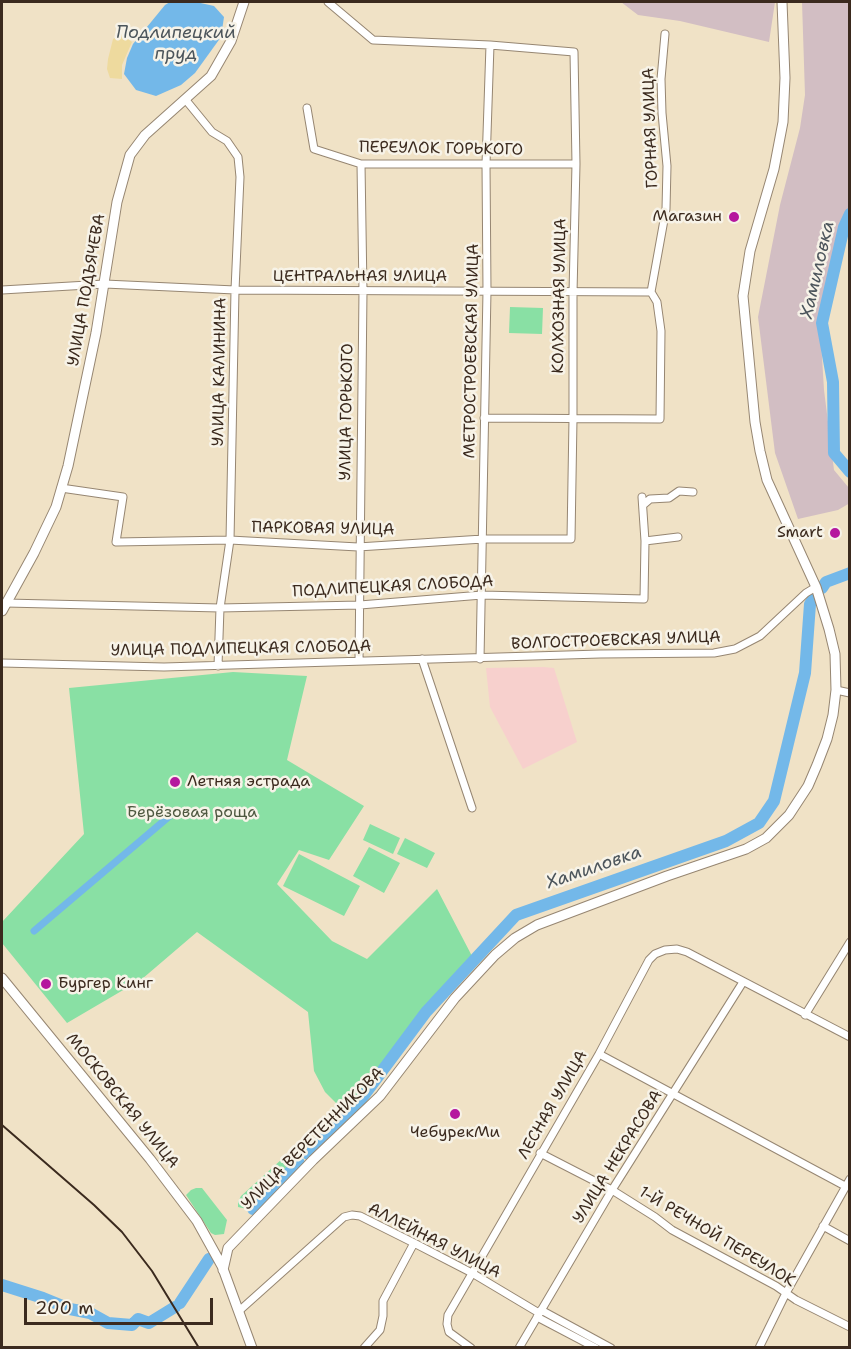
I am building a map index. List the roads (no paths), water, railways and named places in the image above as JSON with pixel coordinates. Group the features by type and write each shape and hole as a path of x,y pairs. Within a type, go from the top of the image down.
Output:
{"main road":[{"name":"УЛИЦА ПОДЪЯЧЕВА","path":"4,607 56,507 81,413 105,284 117,202 130,155 145,135 211,76 231,41 244,2"},
{"name":"УЛИЦА ВЕРЕТЕННИКОВА","path":"222,1268 228,1248 313,1160 380,1096 455,998 495,955 515,938 537,925 746,849 766,838 797,803 817,765 827,739 837,672 831,638 816,587 768,480 760,451 755,422 743,296 746,265 774,169 783,122 785,78 782,2"},
{"name":"МОСКОВСКАЯ УЛИЦА","path":"2,978 177,1193 213,1248 252,1347"}],"street":[{"path":"328,2 373,40 490,45"},
{"name":"ГОРНАЯ УЛИЦА","path":"651,292 666,209 667,166 661,79 665,34"},
{"name":"КОЛХОЗНАЯ УЛИЦА","path":"490,45 574,52 576,164 571,539"},
{"name":"МЕТРОСТРОЕВСКАЯ УЛИЦА","path":"480,659 487,291 486,164 490,45"},
{"name":"УЛИЦА КАЛИНИНА","path":"185,99 212,132 227,141 238,157 240,177 235,290 230,540 220,608 218,666"},
{"name":"ПЕРЕУЛОК ГОРЬКОГО","path":"307,108 314,149 361,164 576,164"},
{"name":"УЛИЦА ГОРЬКОГО","path":"358,660 363,291 361,164"},
{"name":"ЦЕНТРАЛЬНАЯ УЛИЦА","path":"2,290 105,284 235,290 651,292"},
{"path":"484,418 660,418 661,331 657,302 651,292"},
{"name":"ПАРКОВАЯ УЛИЦА","path":"61,488 123,497 116,543 230,540 358,547 483,539 571,539"},
{"path":"643,506 651,499 669,498 680,491 693,492"},
{"name":"ПОДЛИПЕЦКАЯ СЛОБОДА","path":"4,607 220,608 360,605 482,595 644,599 645,541 642,497"},
{"path":"645,541 678,537"},
{"name":"ВОЛГОСТРОЕВСКАЯ УЛИЦА","path":"480,659 600,654 714,654 735,649 760,636 806,593 816,587"},
{"path":"422,659 472,808"},
{"name":"УЛИЦА ПОДЛИПЕЦКАЯ СЛОБОДА","path":"2,663 164,667 358,660 480,659"},
{"path":"836,690 849,693"},
{"path":"805,1015 849,942"},
{"name":"ЛЕСНАЯ УЛИЦА","path":"471,1347 449,1332 448,1315 599,1054 649,960 655,954 665,950 677,949 743,982"},
{"path":"743,982 849,1037"},
{"name":"УЛИЦА НЕКРАСОВА","path":"519,1347 612,1190 743,982"},
{"path":"599,1054 845,1186"},
{"name":"1-Й РЕЧНОЙ ПЕРЕУЛОК","path":"540,1153 612,1190 672,1230 849,1327"},
{"path":"759,1347 849,1179"},
{"name":"АЛЛЕЙНАЯ УЛИЦА","path":"239,1311 344,1217 352,1215 360,1216 472,1273 596,1347"},
{"path":"823,1227 849,1241"},
{"path":"364,1347 380,1330 383,1301 414,1243"},
{"name":"АЛЛЕЙНАЯ УЛИЦА","path":"539,1313 611,1347"}],"water":[{"name":"Подлипецкий пруд","path":"170,2 196,2 214,6 224,17 221,37 195,73 181,85 156,96 136,90 124,74 133,44"}],"waterway":[{"name":"Хамиловка","path":"850,214 844,227 822,323 833,382 834,453 850,472"},
{"name":"Хамиловка","path":"822,588 826,582 850,573"},
{"name":"Хамиловка","path":"308,1154 356,1106 426,1012 516,915 726,841 759,823 774,801 805,673 810,604 814,598"},
{"path":"34,931 172,814"},
{"name":"Хамиловка","path":"253,1209 299,1163"},
{"name":"Хамиловка","path":"180,1303 209,1259"},
{"name":"Хамиловка","path":"2,1285 70,1309 90,1313 108,1323 132,1325 138,1319 149,1323 175,1307"}],"railway":[{"path":"2,1125 122,1232 152,1271 199,1348"}],"place":[{"name":"Магазин","path":"734,217"},
{"name":"Smart","path":"835,533"},
{"name":"Летняя эстрада","path":"175,782"},
{"name":"Бургер Кинг","path":"46,984"},
{"name":"ЧебурекМи","path":"455,1114"}],"park label":[{"name":"Берёзовая роща","path":"192,813"}]}
